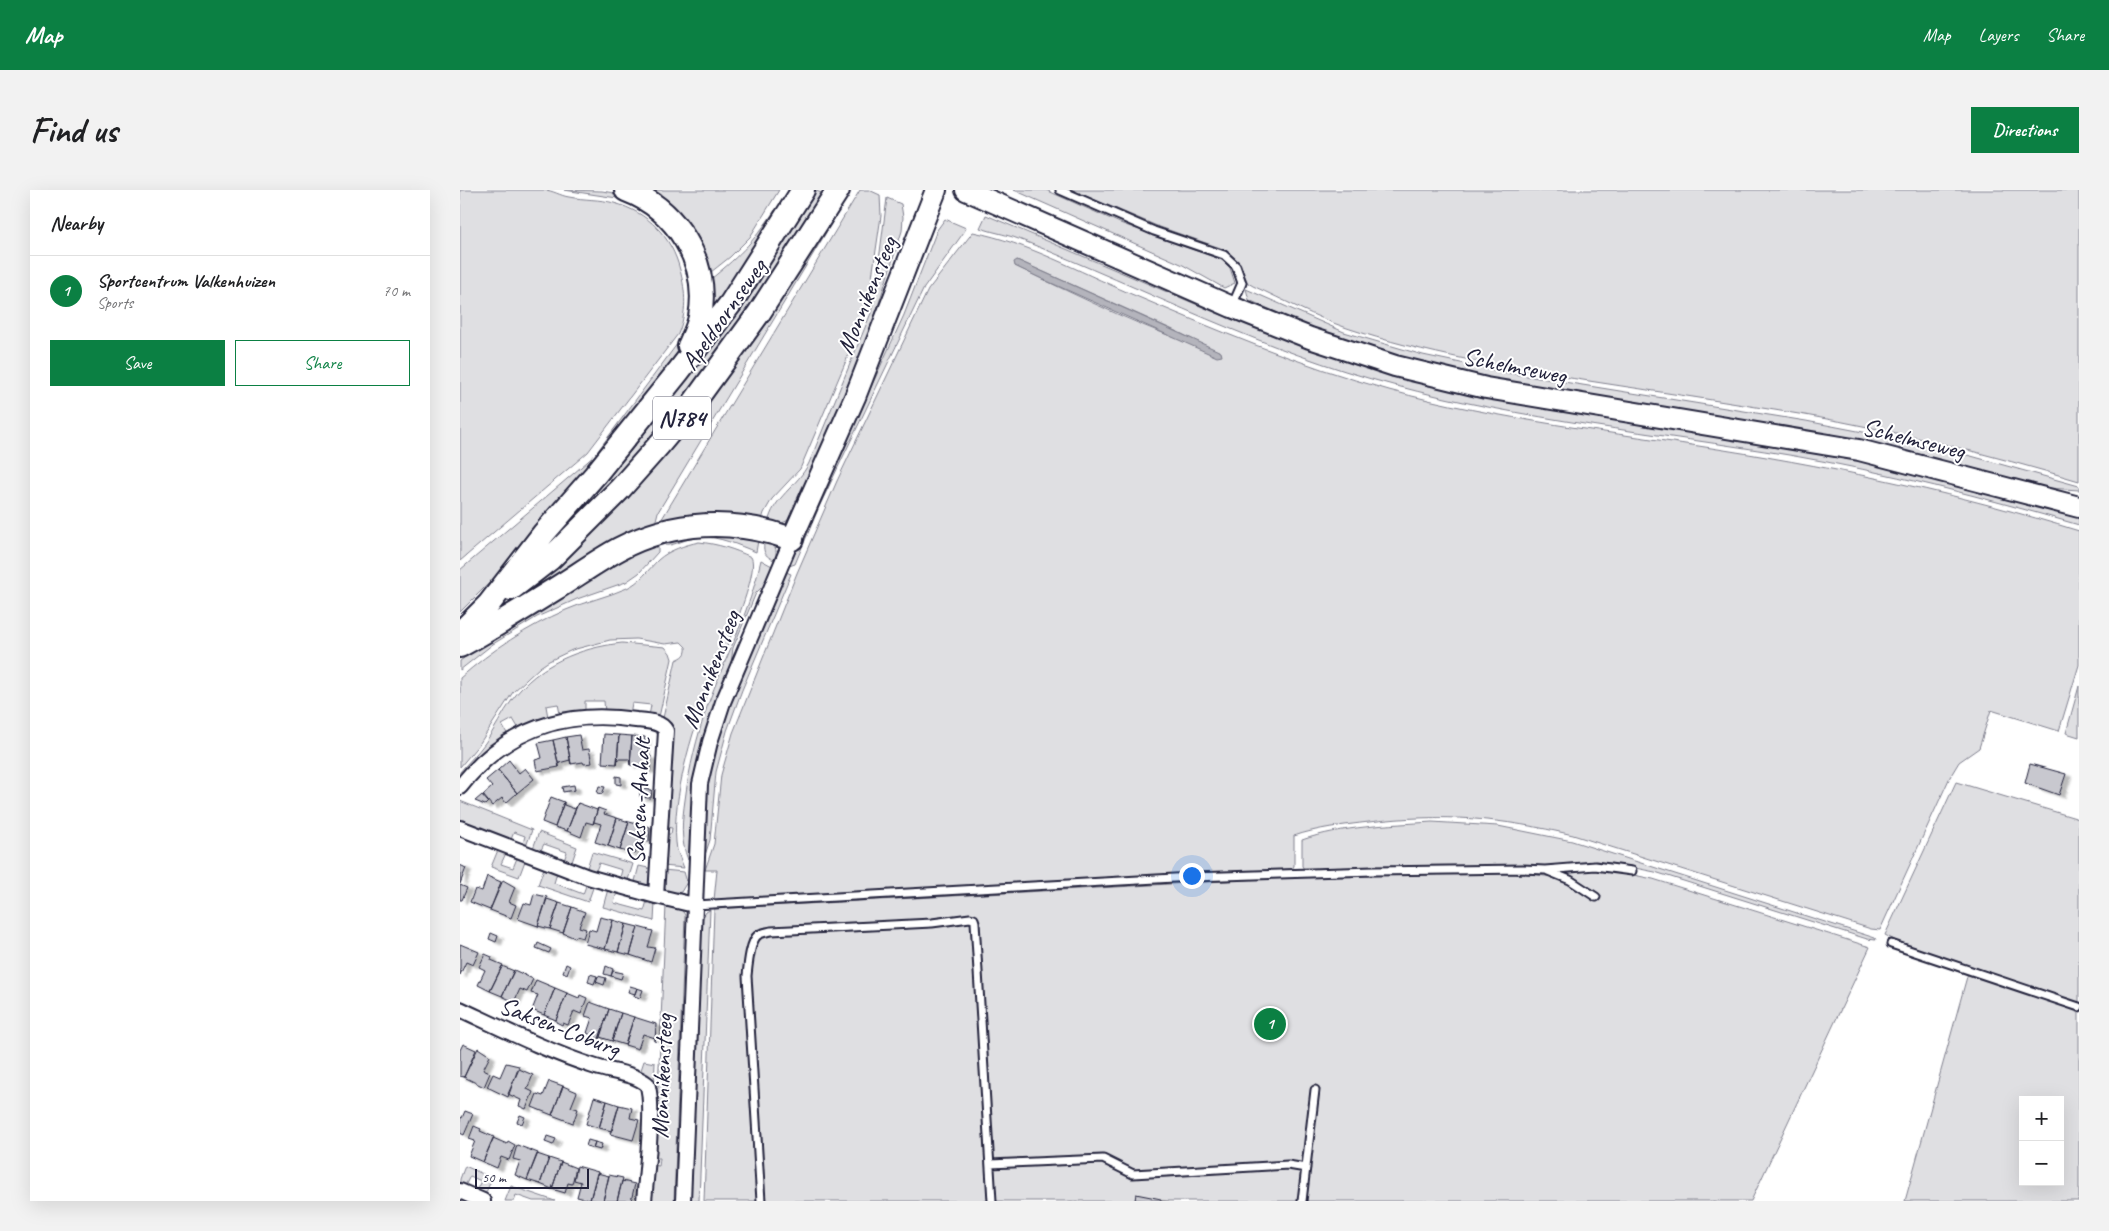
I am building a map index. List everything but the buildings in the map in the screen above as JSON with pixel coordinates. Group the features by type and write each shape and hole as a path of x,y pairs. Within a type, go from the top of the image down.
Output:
{"main road":[{"path":"626,190 647,199 667,214 681,232 694,261 700,284 700,316 678,372"},
{"name":"Apeldoornseweg","path":"460,633 489,604 544,533 595,475 678,372 731,303 803,190"},
{"name":"Monnikensteeg","path":"792,539 854,397 936,190"},
{"name":"Schelmseweg","path":"966,190 1232,307 1310,338 1395,366 1486,388 1859,450 2079,508"},
{"name":"Apeldoornseweg","path":"489,604 550,560 620,489 660,445 701,393 759,313 836,193"},
{"path":"460,646 619,549 658,533 696,526 732,525 764,529 792,539"}],"street":[{"name":"Monnikensteeg","path":"683,1201 700,784 710,742 723,702 792,539"},
{"name":"Saksen-Anhalt","path":"460,787 477,766 501,746 522,733 546,724 585,718 630,719 660,724 666,731 656,896"},
{"name":"Saksen-Anhalt","path":"460,828 552,864 630,890 694,905"},
{"name":"Saksen-Coburg","path":"460,1010 553,1050 596,1067 640,1079 647,1084 650,1096 644,1201"},
{"path":"460,1191 483,1201"}],"lane":[{"path":"1060,190 1154,231 1224,255 1236,266 1242,283 1232,307"},
{"path":"694,905 1192,878 1373,871 1545,870 1595,866 1632,871"},
{"path":"1545,870 1570,880 1596,897"},
{"path":"762,1201 747,976 748,962 754,940 759,935 771,931 932,923 974,919 992,1201"},
{"path":"1891,944 2079,1007"},
{"path":"1302,1201 1315,1090"},
{"path":"990,1164 1103,1159 1133,1174 1288,1165 1306,1168"}],"shaded area":[{"path":"460,190 547,190 569,197 603,201 626,207 648,219 665,237 676,258 682,278 685,302 678,334 588,452 460,561"},
{"path":"564,190 602,191 620,194 654,211 689,263 690,286 680,253 670,235 651,215 617,198"},
{"path":"641,190 779,190 750,237 730,257 706,276"},
{"path":"813,190 825,194 789,253 668,419 576,522 574,519 652,424 708,349"},
{"path":"860,190 869,190 880,195 881,216 870,291 860,328 800,469 772,499 761,523 660,522"},
{"path":"1014,190 1046,190 1120,223 1222,260 1230,268 1235,283 1224,288 1181,264"},
{"path":"1072,190 2079,190 2079,481 1977,452 1874,428 1497,365 1436,353 1376,337 1323,319 1253,286 1248,283 1237,260 1226,250 1157,226"},
{"path":"887,198 901,204 903,217 902,231 869,334 795,513 783,523 768,524 770,515 780,499 799,479 809,463 871,313"},
{"path":"841,199 845,201 658,512 654,528 514,605 580,545"},
{"path":"775,210 761,239 744,266 706,317 706,283 744,249"},
{"path":"986,215 1219,314 1305,347 1365,367 1848,456 2079,514 2079,525 1971,495 1862,469 1789,455 1540,417 1491,408 1393,385 1298,355 1206,319 1024,241 980,228"},
{"path":"945,219 966,228 924,288 819,507 795,564 789,566 904,315 937,230"},
{"path":"973,232 1033,250 1129,293 1257,346 1389,390 1472,410 1724,450 1858,474 1991,506 2079,531 2079,665 2059,731 1991,710 1979,748 1959,762 1950,777 1880,930 1871,929 1573,835 1496,821 1447,818 1396,819 1303,833 1294,836 1294,866 1292,869 714,900 717,870 705,870 714,844 721,775 733,733 797,573 837,481 928,290","holes":["1017,260 1180,333 1222,354 1143,325 1091,302 1015,266"]},
{"path":"1017,260 1221,352 1222,356 1217,357 1040,278 1015,266 1014,262"},
{"path":"1246,289 1344,332 1423,355 1508,373 1806,421 1894,438 1971,456 2079,486 2079,490 2049,488 1891,448 1505,382 1420,364 1316,330 1249,300"},
{"path":"695,295 693,323 680,349 623,423 578,486 516,556 460,612 460,570 594,456 683,336 691,302"},
{"path":"711,530 729,530 759,535 756,552 714,538 695,537 665,545 663,538"},
{"path":"765,536 775,546 774,560 765,554"},
{"path":"658,539 658,552 639,573 626,582 577,599 537,617 493,644 460,670 460,661 507,626"},
{"path":"699,542 726,547 751,557 752,567 743,605 708,691 682,776 676,815 676,834 677,850 684,868 663,866 665,834 671,834 672,828 665,827 672,725 663,718 676,660 683,657 686,652 686,647 681,642 665,644 636,639 610,640 572,650 549,661 513,692 480,743 460,767 460,678 497,649 524,632 566,610 627,588 640,579 667,553"},
{"path":"761,560 772,566 764,585 756,593 733,648 731,663 704,735 694,779 688,860 685,853 683,823 694,753 707,707 744,616"},
{"path":"786,572 791,574 742,690 727,731 716,772 710,840 703,861 708,778 723,722"},
{"path":"622,643 665,647 670,653 672,659 659,717 649,716 651,705 632,703 630,714 605,713 604,701 585,701 585,712 560,714 558,704 546,706 548,717 519,729 513,719 502,725 508,735 460,778 460,772 485,743 512,700 522,687 534,677 547,667 575,654 606,645"},
{"path":"2079,686 2079,737 2066,733"},
{"path":"1956,782 2079,819 2079,1004 1904,945 1885,935"},
{"path":"460,801 532,830 525,849 522,847 525,836 514,832 510,842 460,822"},
{"path":"1432,822 1498,826 1572,841 1875,938 1876,940 1867,939 1655,872 1610,863 1543,866 1304,869 1302,866 1302,840 1349,829"},
{"path":"539,832 577,847 571,865 563,863 567,852 544,844 539,854 532,851"},
{"path":"498,850 506,853 501,864 513,868 517,858 525,861 519,877 491,867"},
{"path":"592,852 633,864 627,883 619,881 622,870 599,863 595,873 586,871"},
{"path":"639,866 653,869 651,883 645,887 634,885"},
{"path":"544,868 557,873 554,883 583,894 587,883 594,885 588,902 538,885"},
{"path":"663,870 684,872 687,882 681,892 673,894 665,892 662,886"},
{"path":"1609,870 1653,879 1870,947 1751,1201 704,1201 714,909 1298,877 1522,873 1553,877 1567,875 1563,873"},
{"path":"608,889 617,892 614,903 644,911 647,901 655,903 654,921 603,907"},
{"path":"666,905 681,909 685,915 674,1201 649,1201 652,1165 659,1166 660,1158 652,1158 654,1090 658,1088"},
{"path":"710,910 699,1201 691,1201 701,921 706,912"},
{"path":"1968,973 2079,1010 2079,1201 1905,1201"},
{"path":"644,1061 655,1063 654,1085 640,1073"},
{"path":"465,1166 492,1178 485,1195 476,1191 481,1181 470,1176 465,1186 460,1184"},
{"path":"511,1186 555,1201 533,1201 516,1195 514,1201 505,1201"}],"place":[{"name":"Sportcentrum Valkenhuizen","path":"1270,1024"}]}
